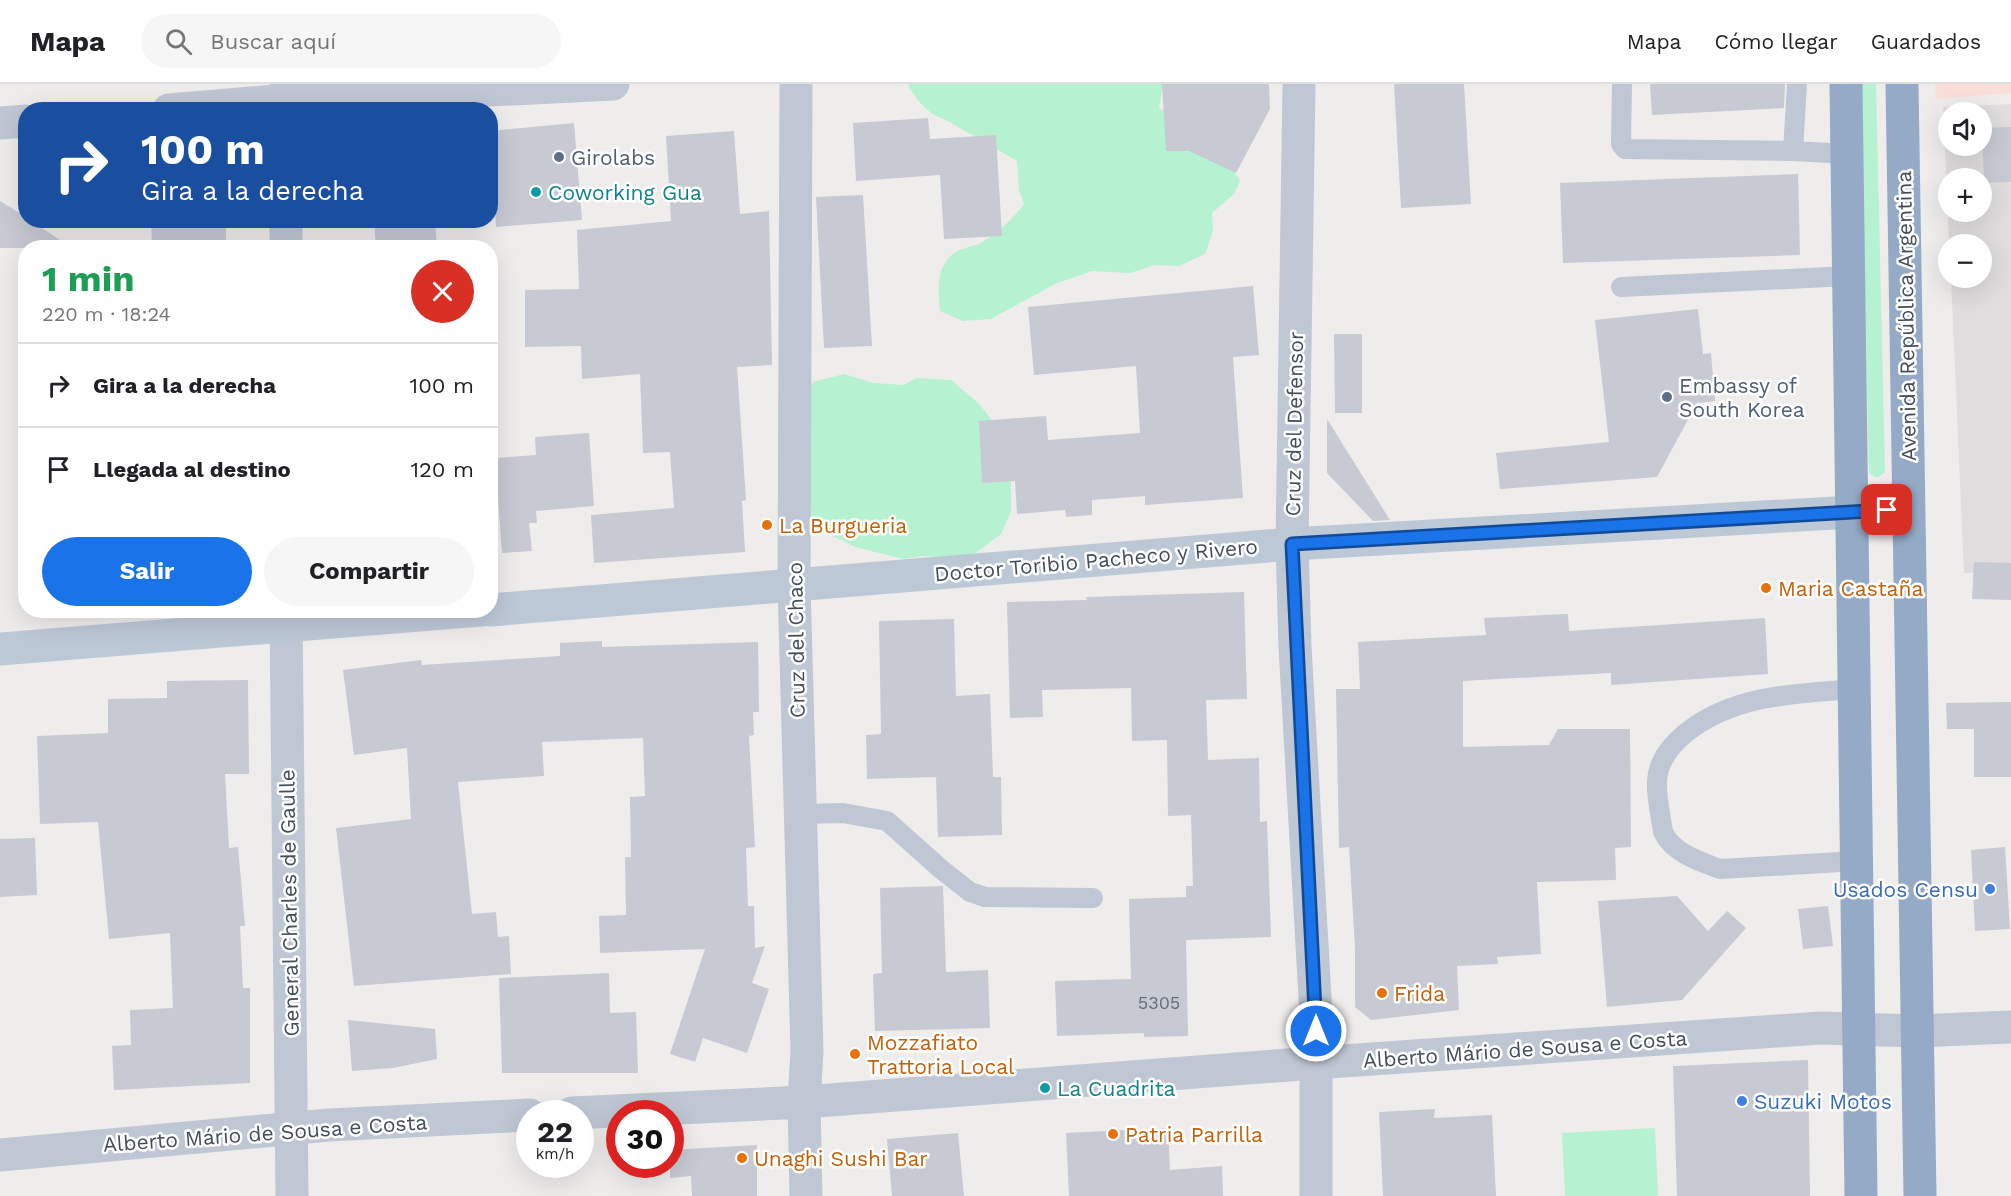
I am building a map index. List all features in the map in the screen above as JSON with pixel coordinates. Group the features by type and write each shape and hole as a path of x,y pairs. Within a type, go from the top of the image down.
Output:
{"highway":[{"path":"1845,84 1861,1196"},
{"name":"Avenida República Argentina","path":"1902,84 1898,500 1891,607 1912,643 1916,1031"},
{"path":"1916,1031 1920,1196"}],"main road":[{"name":"Doctor Toribio Pacheco y Rivero","path":"498,609 1292,544 1852,511 1898,500"},
{"path":"0,650 286,618"}],"street":[{"path":"247,102 286,98 613,84"},
{"name":"Cruz del Chaco","path":"796,84 794,585 807,1051 804,1102 806,1196"},
{"name":"Cruz del Defensor","path":"1299,84 1292,544 1295,659 1316,1015 1314,1064 1316,1196"},
{"path":"0,123 18,122"},
{"name":"General Charles de Gaulle","path":"286,618 292,1196"},
{"name":"Alberto Mário de Sousa e Costa","path":"594,1112 804,1102 1821,1028 1916,1031 2011,1027"},
{"name":"Alberto Mário de Sousa e Costa","path":"0,1155 291,1128 516,1116"}],"lane":[{"path":"1622,84 1621,144 1625,149 1847,154"},
{"path":"1793,152 1797,84"},
{"path":"1621,287 1848,276"},
{"path":"1854,688 1770,696 1707,716 1670,747 1663,759 1657,781 1666,838 1684,854 1701,862 1720,869 1857,861"},
{"path":"801,814 843,813 887,821 970,892 985,897 1093,898"}],"shaded area":[{"path":"1935,84 2011,84 2011,93 1936,99"},
{"path":"2011,104 2011,571 1964,573 1951,288 1992,288 1992,234 1949,234 1948,222 1992,222 1992,168 1946,168 1945,156 1992,156 1992,105"}],"green space":[{"path":"910,84 1163,84 1159,108 1204,140 1233,170 1240,181 1234,194 1212,213 1213,231 1205,254 1179,266 1155,265 1130,273 1092,271 1057,283 991,319 963,321 940,311 941,271 949,257 959,250 979,244 994,234 1024,204 1019,190 1017,161 929,111 912,92 908,86"},
{"path":"1860,84 1876,84 1885,472 1879,477 1874,477 1869,472"},
{"path":"844,374 873,383 904,385 916,378 951,380 979,404 1004,435 1011,475 1011,511 1001,534 969,558 923,556 903,559 855,547 804,522 801,412 813,382"},
{"path":"1655,1128 1658,1196 1565,1196 1562,1133"}],"building":[{"path":"1162,84 1269,84 1270,109 1236,173 1189,151 1166,151"},
{"path":"1394,84 1464,84 1471,204 1401,208"},
{"path":"1650,84 1785,84 1784,108 1652,115"},
{"path":"928,118 930,139 996,135 1002,236 944,239 940,175 856,181 853,123"},
{"name":"Coworking Gua","path":"574,123 582,220 498,227 498,130"},
{"path":"2011,127 2011,182 1992,183 1992,168 1983,168 1983,156 1992,156 1992,128"},
{"path":"734,131 740,214 769,211 772,365 737,367 746,500 742,501 745,552 594,563 591,515 674,508 670,452 643,453 640,374 582,379 581,346 525,347 525,290 579,289 577,230 671,221 666,136"},
{"path":"1798,174 1800,255 1563,263 1560,183"},
{"path":"863,195 872,346 824,348 816,197"},
{"path":"0,201 18,212 18,228 42,228 60,240 18,240 18,248 0,248"},
{"path":"151,228 226,228 226,240 152,240"},
{"path":"375,228 436,228 436,240 375,240"},
{"path":"1253,286 1259,355 1233,357 1243,498 1145,505 1145,496 1092,500 1092,515 1066,517 1065,510 1017,514 1015,481 982,483 979,421 1046,416 1048,440 1140,433 1136,366 1034,375 1028,307"},
{"name":"Embassy of South Korea","path":"1698,309 1703,354 1711,353 1715,401 1697,403 1657,477 1500,489 1496,453 1609,442 1595,320"},
{"path":"1334,334 1362,334 1362,413 1335,413"},
{"path":"1327,419 1390,520 1373,521 1327,473"},
{"path":"589,433 594,506 536,511 537,523 529,523 532,551 502,553 498,458 536,455 535,437"},
{"path":"1974,562 2011,563 2011,600 1972,599"},
{"path":"1244,592 1247,699 1206,700 1208,760 1259,758 1260,822 1267,821 1271,937 1186,940 1188,1036 1144,1037 1144,1033 1057,1036 1055,981 1131,979 1129,899 1186,897 1186,886 1193,886 1191,815 1168,816 1167,740 1132,741 1131,688 1042,690 1043,717 1010,718 1007,602"},
{"path":"1568,614 1569,631 1765,618 1768,674 1611,685 1611,673 1463,681 1463,747 1549,745 1558,729 1630,729 1631,847 1615,848 1616,880 1537,882 1541,954 1497,957 1498,964 1457,966 1459,1010 1371,1020 1355,1007 1355,947 1349,847 1339,848 1336,689 1360,689 1358,642 1486,635 1484,618"},
{"path":"954,619 956,696 990,694 993,777 1001,777 1002,835 938,837 936,777 867,779 866,735 881,734 879,621"},
{"path":"602,641 602,647 758,642 759,712 753,712 754,735 749,736 755,847 746,848 748,906 754,906 755,948 765,946 752,983 769,989 747,1053 703,1038 695,1062 670,1054 705,949 600,953 599,916 626,915 625,857 631,857 630,797 645,796 643,738 542,742 544,776 458,782 472,914 496,912 498,937 509,936 511,974 354,986 336,828 411,819 407,748 354,755 343,670 421,660 422,665 560,656 560,643"},
{"path":"248,680 249,774 225,774 229,848 238,847 245,926 240,926 243,988 250,988 250,1083 114,1090 112,1046 131,1045 130,1010 173,1008 170,933 109,939 98,822 40,824 37,736 108,733 108,699 167,698 167,681"},
{"path":"2011,702 2011,777 1974,777 1974,729 1947,729 1946,703"},
{"path":"35,838 37,895 0,897 0,839"},
{"name":"Usados Censu","path":"2005,847 2010,929 1975,931 1971,850"},
{"path":"943,886 946,972 988,970 990,1028 875,1031 873,974 882,973 880,888"},
{"path":"1677,896 1708,931 1727,911 1746,928 1682,1000 1607,1007 1598,901"},
{"path":"1828,906 1833,946 1803,949 1798,909"},
{"path":"609,973 610,1013 636,1012 638,1073 502,1073 499,978"},
{"path":"348,1020 435,1029 437,1059 393,1068 352,1071"},
{"name":"Suzuki Motos","path":"1808,1060 1810,1196 1677,1196 1673,1066"},
{"path":"1435,1109 1434,1118 1492,1115 1496,1196 1383,1196 1379,1112"},
{"path":"1168,1128 1170,1170 1222,1166 1223,1196 1069,1196 1066,1133"},
{"path":"958,1133 964,1196 892,1196 887,1139"},
{"path":"757,1145 757,1196 692,1196 691,1176 684,1177 684,1149"}],"place":[{"name":"Girolabs","path":"559,157"},
{"name":"Coworking Gua","path":"536,192"},
{"name":"Embassy of South Korea","path":"1667,397"},
{"name":"La Burgueria","path":"767,525"},
{"name":"Maria Castaña","path":"1766,588"},
{"name":"Usados Censu","path":"1990,889"},
{"name":"Frida","path":"1382,993"},
{"name":"Mozzafiato Trattoria Local","path":"855,1054"},
{"name":"La Cuadrita","path":"1045,1088"},
{"name":"Suzuki Motos","path":"1742,1101"},
{"name":"Patria Parrilla","path":"1113,1134"},
{"name":"Unaghi Sushi Bar","path":"742,1158"}],"route":[{"path":"1316,1031 1295,647 1292,544 1887,510"}]}
